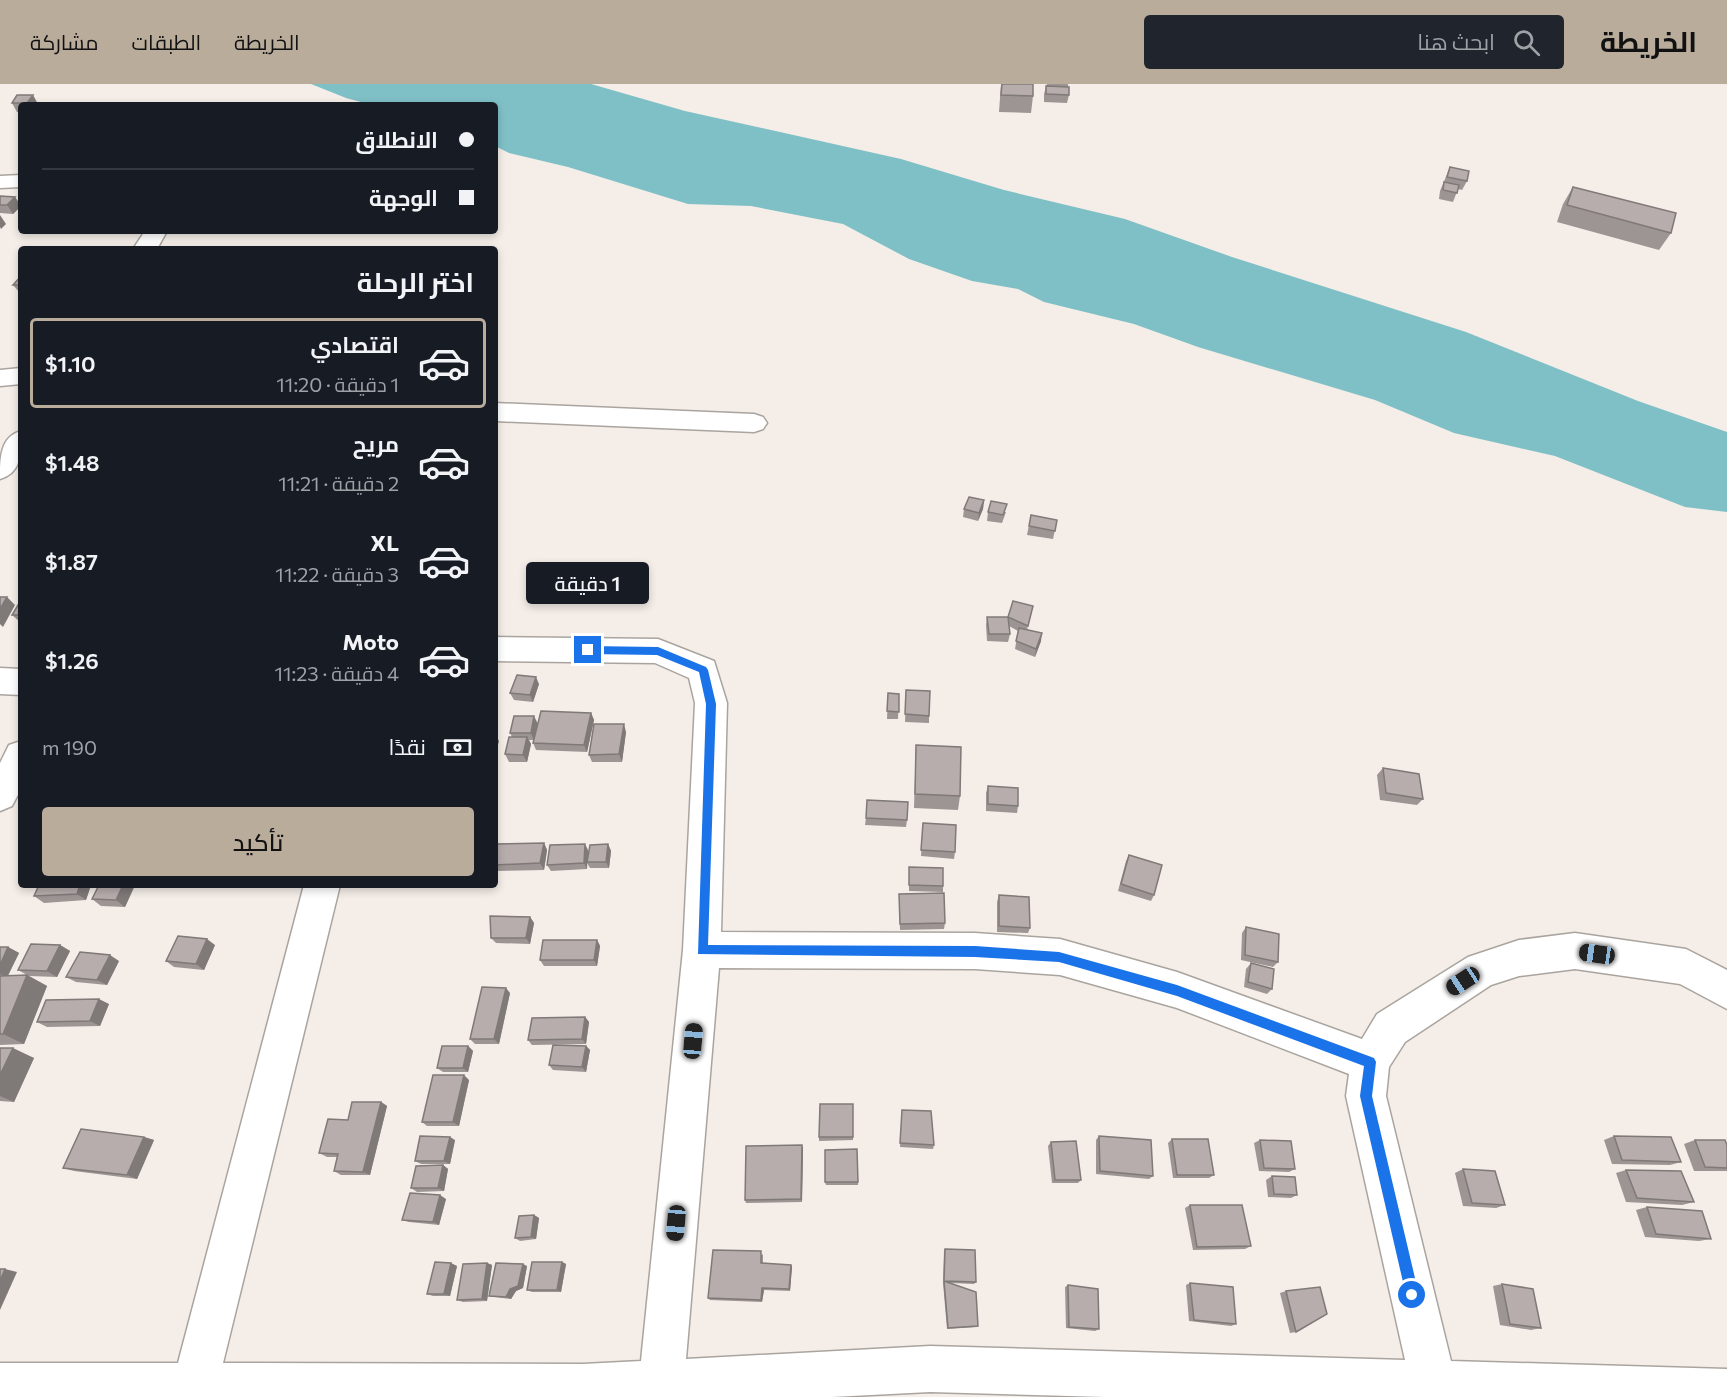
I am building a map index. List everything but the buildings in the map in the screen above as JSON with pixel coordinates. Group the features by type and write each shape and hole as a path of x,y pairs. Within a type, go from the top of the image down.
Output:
{"street":[{"path":"0,182 18,181"},
{"path":"0,378 18,376"},
{"path":"498,412 754,423"},
{"path":"0,469 18,444"},
{"path":"498,648 658,651 703,670 711,704 702,950 660,1390"},
{"path":"0,681 18,682"},
{"path":"0,796 18,761"},
{"path":"193,1392 321,888"},
{"path":"702,950 975,951 1059,957 1177,990 1370,1062"},
{"path":"1435,1390 1366,1096 1370,1062 1391,1028 1481,969 1519,958 1575,951 1686,967 1727,991"},
{"path":"0,1386 193,1392 583,1388 660,1390 930,1368 1435,1390 1727,1392"}],"water":[{"path":"311,84 591,84 685,111 901,159 1004,190 1125,219 1232,257 1466,332 1638,401 1727,432 1727,512 1685,507 1555,456 1454,433 1375,400 1198,347 1134,324 1044,302 1018,289 972,281 909,259 843,224 751,206 688,204 568,167 509,153 498,148 498,102 361,102"}],"route":[{"path":"588,650 658,651 703,670 711,704 702,950 906,953 975,951 1059,957 1177,990 1370,1062 1366,1096 1412,1295"}]}
